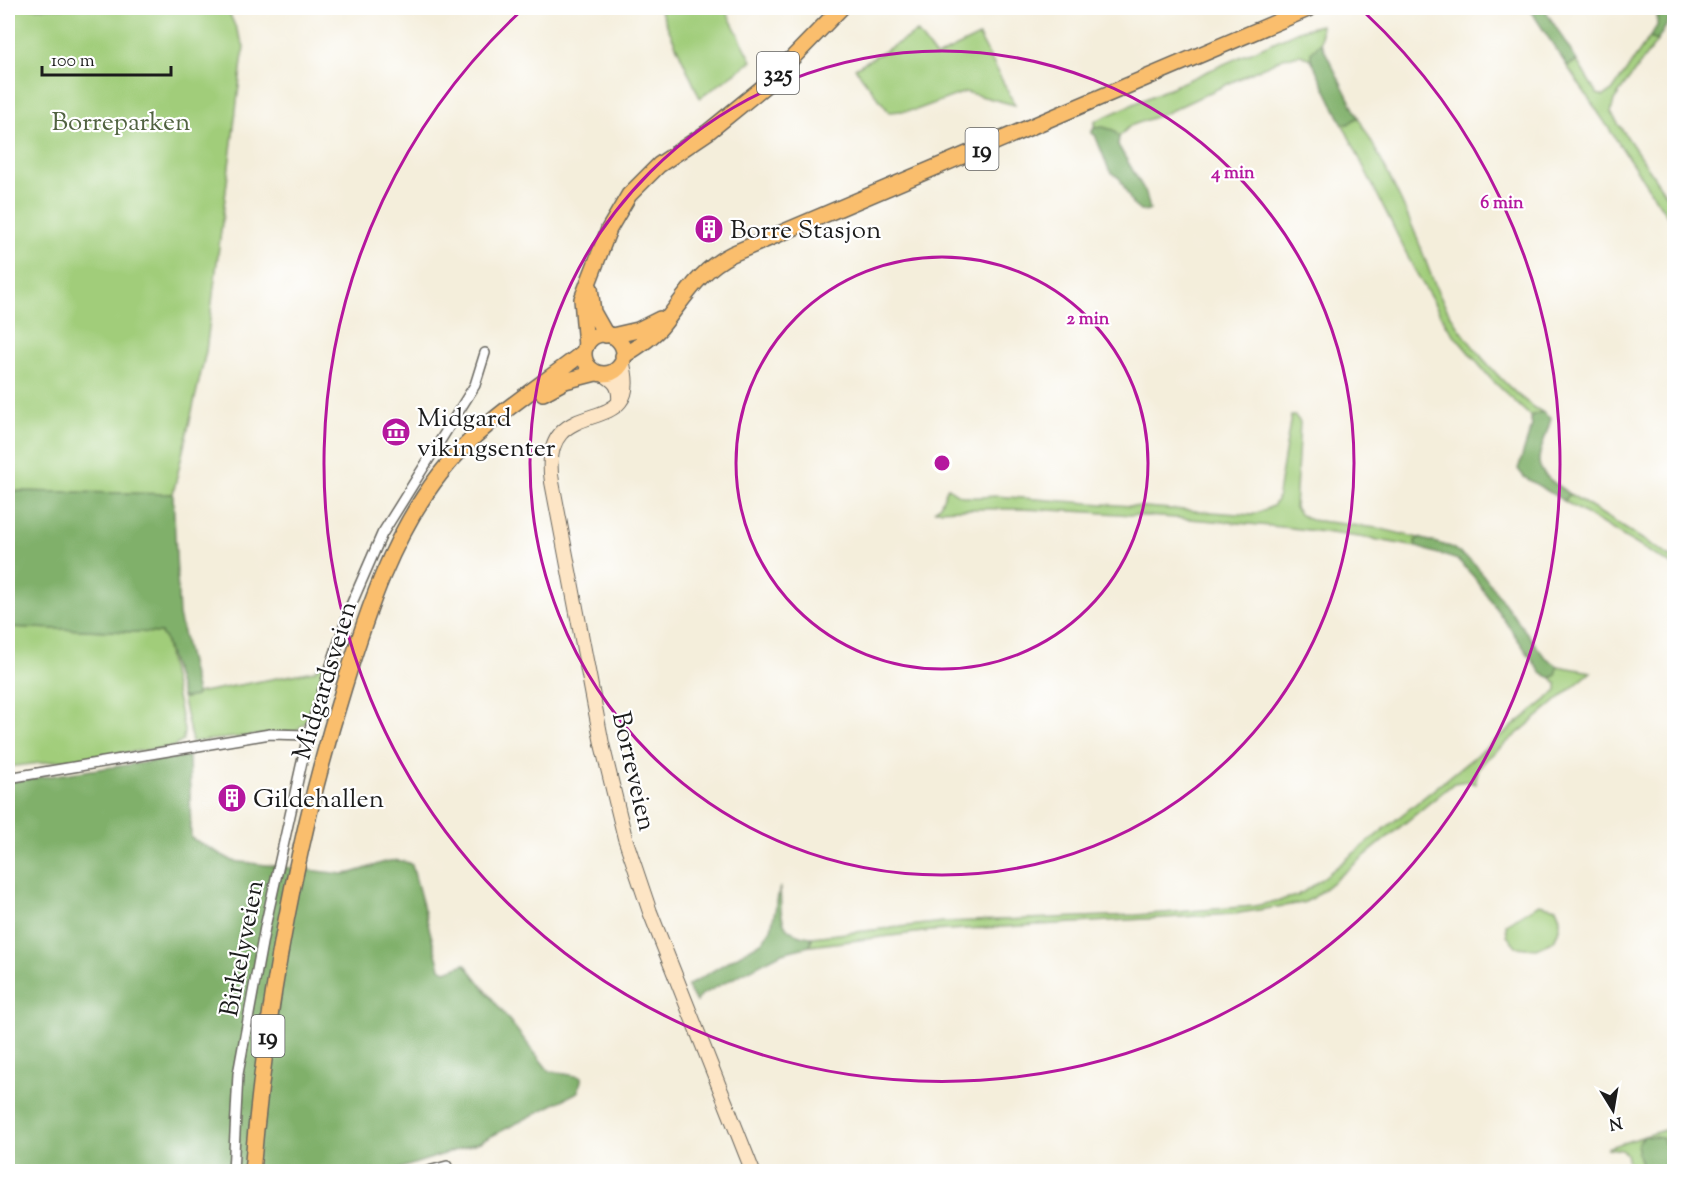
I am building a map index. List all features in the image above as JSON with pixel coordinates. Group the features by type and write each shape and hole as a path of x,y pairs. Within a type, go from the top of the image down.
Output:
{"main road":[{"name":"325","path":"585,349 582,299 589,276 619,210 643,180 659,165 739,108 841,8"},
{"name":"19","path":"599,373 615,370 623,358 660,328 695,280 718,261 1310,8"},
{"path":"589,276 593,312 609,335 621,345 628,387 626,395 620,402"},
{"name":"19","path":"585,349 594,337 638,330 670,313"},
{"path":"585,349 586,364 615,382 620,393 620,402"},
{"name":"Midgardsveien","path":"252,1172 274,999 290,901 309,813 355,650 395,546 418,505 465,444 502,411 585,349"},
{"name":"Midgardsveien","path":"391,560 446,479 503,420 555,386 599,373"},
{"name":"Borreveien","path":"620,402 609,411 570,425 560,433 550,458 552,482 602,744 625,838 650,912 753,1172"}],"street":[{"name":"Birkelyveien","path":"233,1172 238,1074 265,927 308,735 351,605 382,534 475,385 485,353"},
{"path":"8,778 270,734 308,735"},
{"path":"425,1172 447,1166 447,1172"}],"green space":[{"name":"Borreparken","path":"8,8 227,8 244,46 206,351 173,494 8,491"},
{"path":"659,8 728,8 725,9 752,61 700,98"},
{"path":"1529,8 1544,8 1577,61 1567,66"},
{"path":"1657,8 1666,8 1671,18 1657,41 1649,38 1657,26"},
{"path":"1321,25 1321,43 1311,52 1311,59 1300,55 1283,58 1166,113 1130,126 1119,137 1113,130 1094,128 1095,121 1301,30"},
{"path":"917,32 936,57 979,36 1015,105 965,92 916,110 889,112 855,68"},
{"path":"1649,38 1657,41 1614,100 1611,113 1674,207 1674,226 1567,66 1577,61 1597,94 1604,96 1612,91"},
{"path":"1321,43 1358,117 1348,124 1342,123 1311,59 1311,52"},
{"path":"1358,117 1400,200 1450,314 1500,378 1529,404 1542,412 1530,416 1491,379 1449,329 1414,269 1342,123 1348,124"},
{"path":"1103,127 1113,130 1119,137 1118,145 1146,193 1150,210 1140,211 1133,205 1120,179 1109,170 1095,135 1091,133 1094,128"},
{"path":"1542,412 1551,419 1539,462 1541,470 1547,477 1570,494 1564,501 1524,477 1518,469 1532,425 1530,416"},
{"path":"1291,416 1295,416 1300,422 1295,508 1301,515 1311,520 1377,528 1419,538 1415,541 1416,547 1327,532 1207,520 1056,510 935,510 940,505 948,487 958,494 970,497 996,496 1252,515 1273,506 1277,500"},
{"path":"8,491 173,494 179,615 197,693 195,696 185,698 182,696 165,639 161,633 8,627"},
{"path":"1570,494 1674,559 1674,570 1673,566 1564,501"},
{"path":"1419,538 1451,547 1475,564 1544,656 1558,666 1556,675 1551,678 1542,674 1474,577 1458,560 1416,547 1415,541"},
{"path":"8,627 161,633 165,639 184,730 183,741 173,747 8,767"},
{"path":"325,662 309,719 296,731 192,742 182,696 185,698 195,696 197,693 314,671"},
{"path":"1558,666 1591,672 1487,759 1479,768 1475,784 1467,781 1454,783 1313,898 1303,903 1233,914 931,931 810,946 812,937 943,922 1136,915 1255,906 1297,896 1314,885 1557,691 1557,684 1551,678 1556,675"},
{"path":"189,756 191,838 233,861 342,874 395,860 412,865 440,968 446,971 465,964 549,1071 582,1077 578,1092 480,1142 393,1171 8,1172 8,782"},
{"path":"780,887 782,915 787,928 801,935 812,937 810,946 782,953 701,995 696,1002 687,986 763,941 771,929"},
{"path":"1539,904 1556,908 1558,912 1560,924 1554,941 1536,949 1517,947 1507,936 1506,924"},
{"path":"1674,1127 1674,1151 1669,1149 1661,1138 1645,1136"},
{"path":"1644,1136 1638,1154 1644,1171 1630,1171 1626,1154 1622,1150 1606,1148"},
{"path":"1644,1136 1661,1138 1669,1149 1674,1151 1674,1171 1643,1171 1638,1154 1638,1143"}],"place":[{"name":"Borre Stasjon","path":"709,229"},
{"name":"Midgard vikingsenter","path":"396,432"},
{"name":"Gildehallen","path":"232,798"}]}
